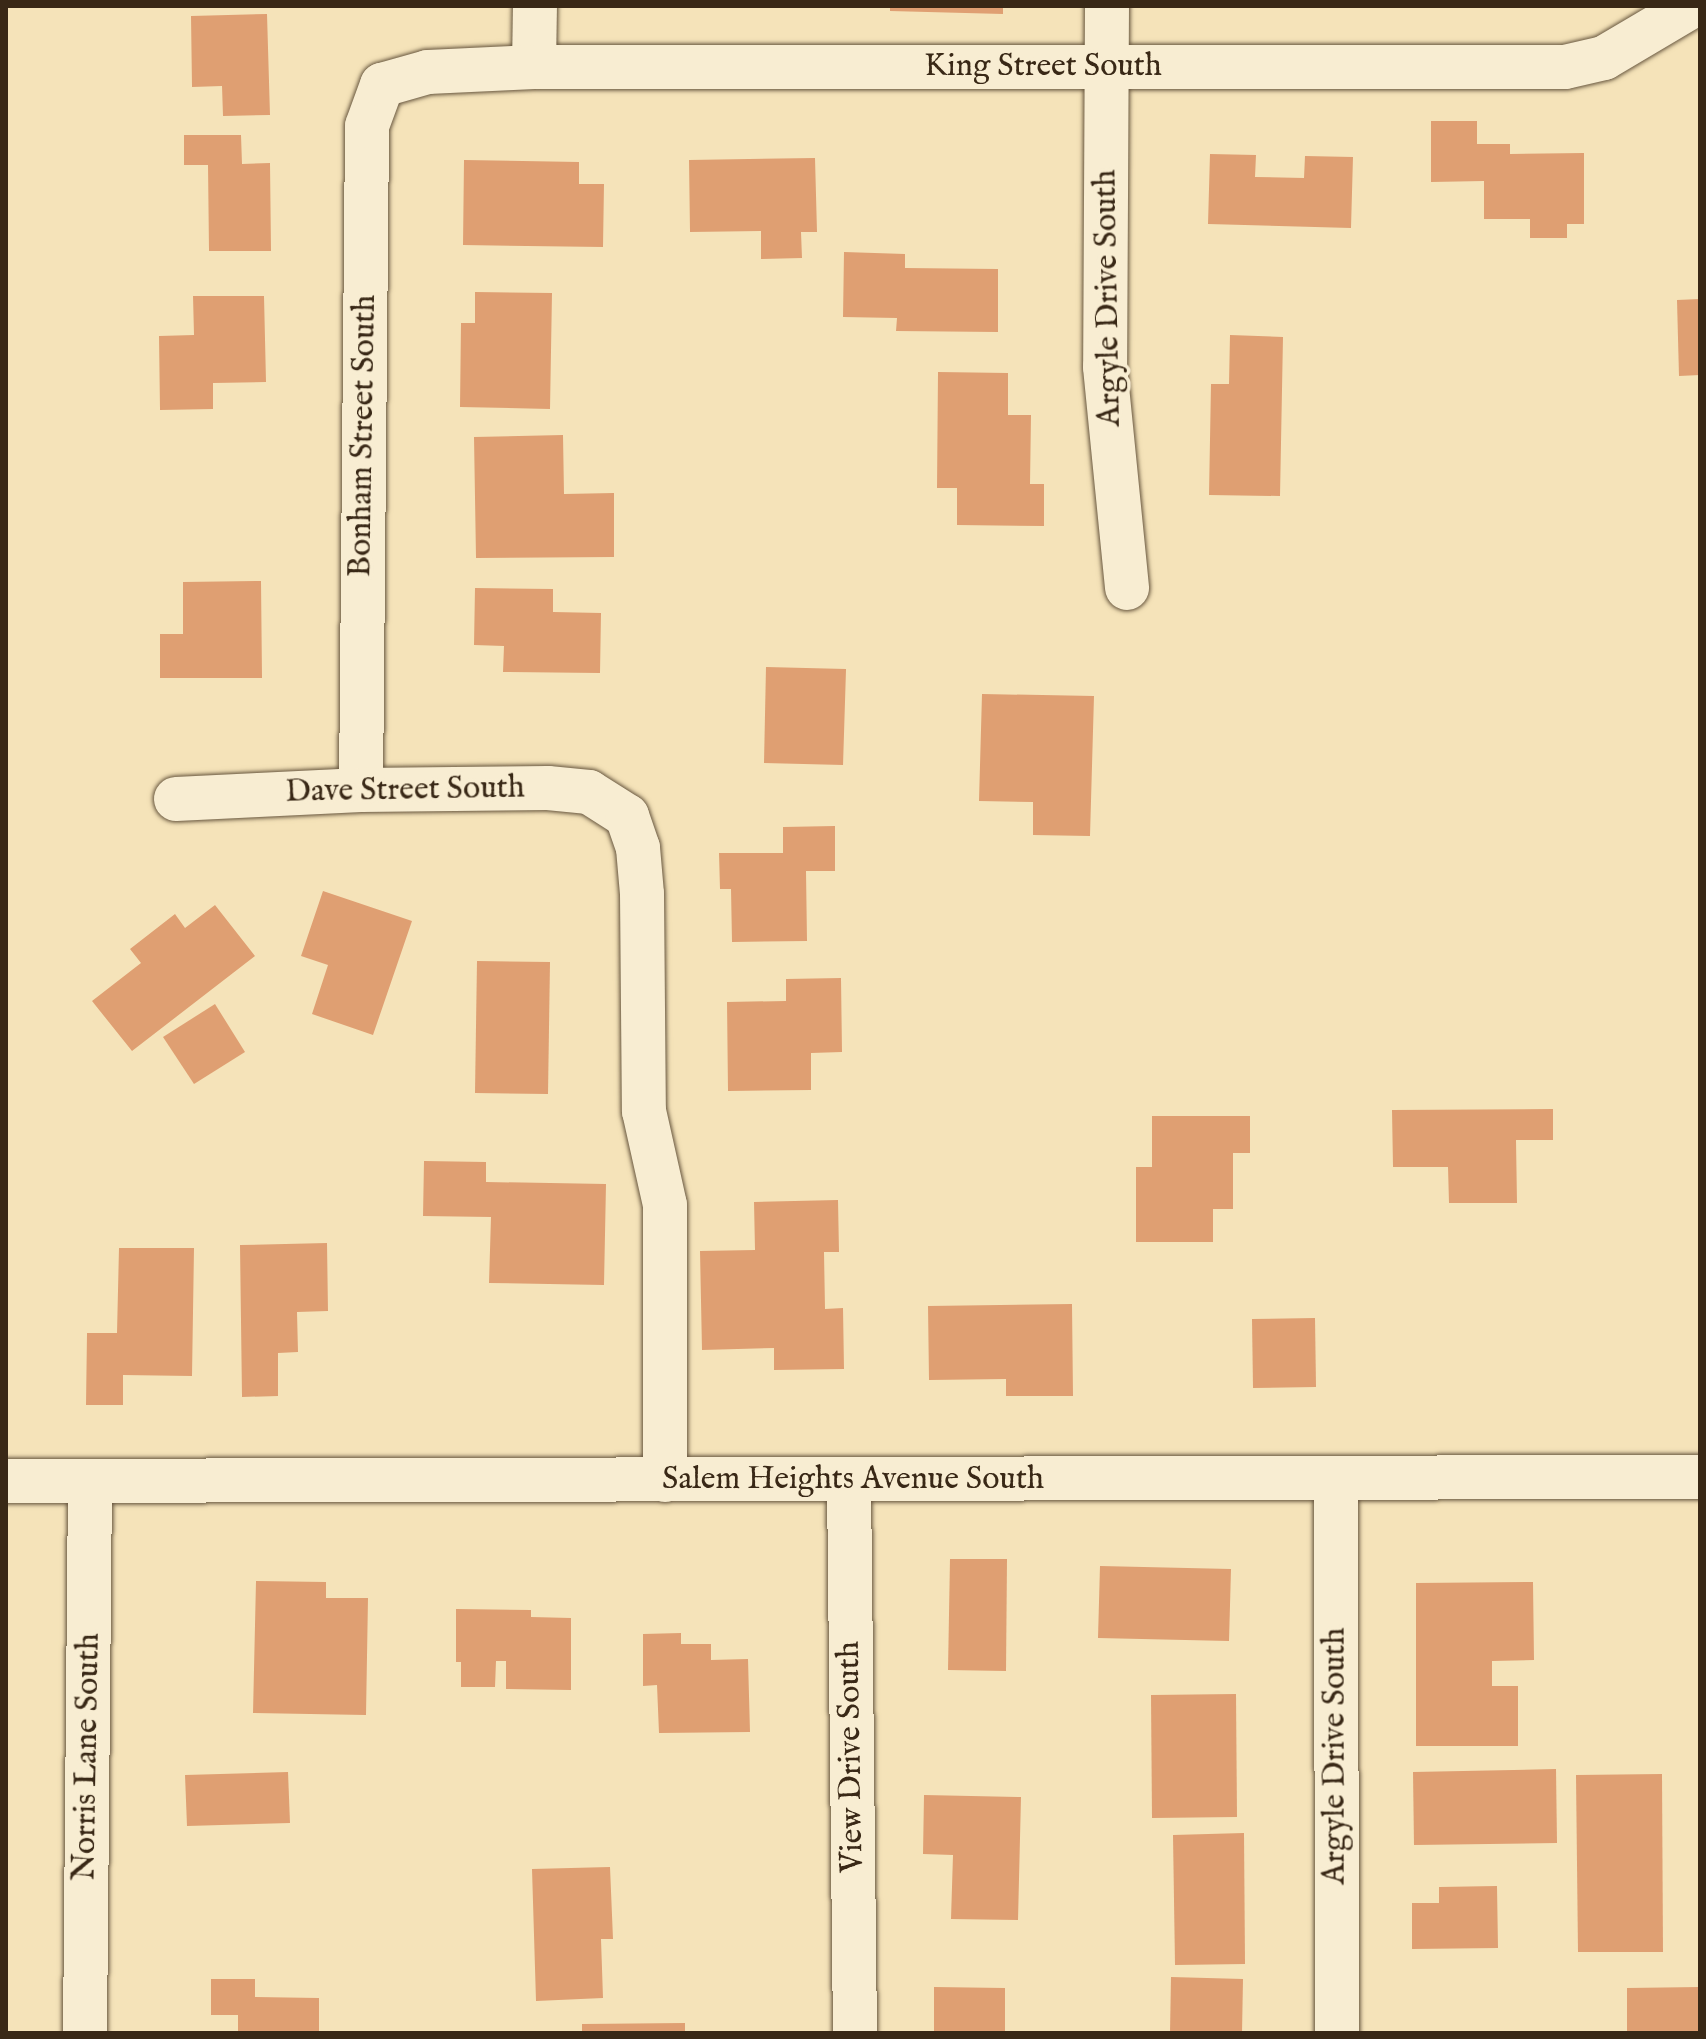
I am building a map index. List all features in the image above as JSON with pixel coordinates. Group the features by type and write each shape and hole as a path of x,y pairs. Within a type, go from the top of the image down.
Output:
{"street":[{"path":"534,67 535,6"},
{"name":"Argyle Drive South","path":"1107,6 1105,367 1127,588"},
{"name":"King Street South","path":"382,85 428,72 534,67 1565,67 1604,58 1692,6"},
{"name":"Bonham Street South","path":"361,790 367,126 382,85"},
{"name":"Dave Street South","path":"176,799 361,790 575,791 589,792 627,816 638,848 642,894 644,1111 665,1205 665,1480"},
{"name":"Salem Heights Avenue South","path":"6,1481 1700,1477"},
{"name":"Argyle Drive South","path":"1336,1478 1337,2033"},
{"name":"Norris Lane South","path":"85,2033 90,1481"},
{"name":"View Drive South","path":"849,1481 855,2033"}],"building":[{"path":"890,6 1003,6 1003,14 890,11"},
{"path":"267,14 270,115 223,116 222,86 192,87 191,16"},
{"path":"1431,121 1477,121 1477,144 1510,144 1510,154 1584,153 1584,224 1567,224 1567,238 1530,238 1530,219 1484,219 1484,181 1431,182"},
{"path":"184,135 241,135 242,164 270,163 271,251 209,251 208,165 184,165"},
{"path":"1210,154 1256,155 1255,177 1304,178 1305,156 1353,157 1351,228 1208,224"},
{"path":"815,158 817,232 801,232 802,258 761,259 761,231 690,232 689,160"},
{"path":"464,160 579,162 579,184 604,184 603,247 463,245"},
{"path":"844,252 905,254 905,268 998,269 998,332 896,331 897,318 843,317"},
{"path":"475,292 552,293 550,409 460,407 461,323 475,323"},
{"path":"193,296 264,296 266,382 213,383 213,409 160,410 159,336 194,335"},
{"path":"1700,299 1700,375 1679,376 1677,300"},
{"path":"1230,335 1283,337 1280,496 1209,495 1211,384 1229,384"},
{"path":"938,372 1008,373 1008,415 1031,415 1030,484 1044,484 1044,526 957,525 957,488 937,488"},
{"path":"563,435 564,494 614,493 614,557 476,558 474,437"},
{"path":"261,581 262,678 160,678 160,634 183,634 183,582"},
{"path":"475,588 553,589 553,612 601,613 600,673 503,672 504,646 474,645"},
{"path":"766,667 846,669 843,765 764,763"},
{"path":"982,694 1094,696 1090,836 1033,835 1033,802 979,801"},
{"path":"835,826 835,871 806,871 807,941 732,942 731,889 720,889 719,853 783,853 783,827"},
{"path":"323,891 412,921 373,1035 312,1014 328,965 301,956"},
{"path":"215,905 255,956 132,1051 92,1001 141,963 130,949 175,914 185,928"},
{"path":"477,961 550,962 548,1094 475,1093"},
{"path":"841,978 842,1052 811,1053 811,1090 728,1091 727,1002 786,1001 786,979"},
{"path":"215,1004 245,1052 194,1084 163,1037"},
{"path":"1553,1109 1553,1140 1516,1140 1517,1203 1449,1203 1448,1167 1393,1167 1392,1110"},
{"path":"1152,1116 1250,1116 1250,1153 1233,1153 1233,1209 1213,1209 1213,1242 1136,1242 1136,1167 1152,1167"},
{"path":"424,1161 486,1162 486,1182 606,1184 604,1285 489,1283 491,1217 423,1216"},
{"path":"838,1200 839,1252 824,1252 825,1309 843,1308 844,1369 774,1370 774,1348 702,1350 700,1251 755,1250 754,1202"},
{"path":"327,1243 328,1311 297,1312 298,1352 278,1353 278,1396 242,1397 240,1245"},
{"path":"119,1248 194,1248 192,1376 123,1375 123,1405 86,1405 87,1333 117,1333"},
{"path":"1072,1304 1073,1396 1006,1396 1006,1379 929,1380 928,1306"},
{"path":"1315,1318 1316,1387 1253,1388 1252,1319"},
{"path":"950,1559 1007,1559 1006,1671 948,1670"},
{"path":"1100,1566 1231,1569 1229,1641 1098,1638"},
{"path":"256,1581 326,1582 326,1598 368,1598 366,1715 253,1713"},
{"path":"1533,1582 1534,1660 1492,1661 1492,1686 1518,1686 1518,1746 1416,1746 1416,1583"},
{"path":"456,1609 531,1610 531,1617 571,1618 571,1690 506,1689 506,1661 496,1661 495,1687 461,1687 461,1662 456,1662"},
{"path":"681,1633 681,1644 711,1644 711,1660 748,1659 750,1732 659,1733 657,1685 643,1686 643,1634"},
{"path":"1236,1694 1237,1817 1152,1818 1151,1695"},
{"path":"1556,1769 1557,1843 1414,1845 1413,1772"},
{"path":"288,1772 290,1823 187,1826 185,1775"},
{"path":"1662,1774 1663,1952 1578,1952 1576,1775"},
{"path":"924,1795 1021,1797 1018,1920 951,1919 953,1855 923,1854"},
{"path":"1244,1833 1245,1964 1175,1965 1173,1835"},
{"path":"610,1867 613,1939 601,1939 603,1998 536,2001 532,1869"},
{"path":"1497,1886 1498,1948 1412,1949 1412,1903 1439,1903 1439,1887"},
{"path":"1171,1977 1243,1979 1242,2033 1170,2033"},
{"path":"211,1979 255,1979 255,1997 319,1998 319,2033 238,2033 238,2015 211,2015"},
{"path":"934,1987 1005,1988 1005,2033 934,2033"},
{"path":"1700,1987 1700,2033 1627,2033 1627,1988"},
{"path":"685,2023 685,2033 582,2033 582,2024"}]}
